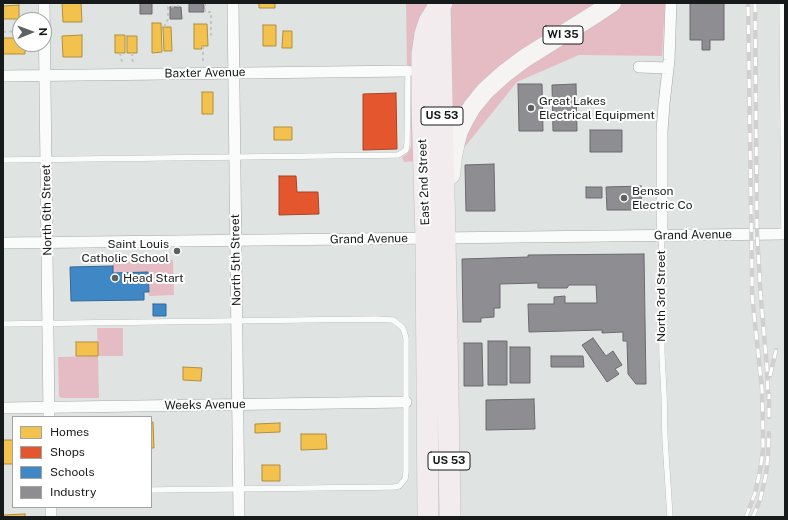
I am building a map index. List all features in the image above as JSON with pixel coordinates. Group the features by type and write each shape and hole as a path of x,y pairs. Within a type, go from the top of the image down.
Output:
{"highway":[{"name":"East 2nd Street","path":"428,517 439,235 441,3"},
{"name":"East 2nd Street","path":"439,235 450,517"}],"main road":[{"name":"WI 35","path":"439,235 459,131 478,99 490,86 525,58 612,3"}],"street":[{"name":"North 6th Street","path":"44,3 49,412"},
{"name":"North 5th Street","path":"233,3 239,517"},
{"name":"North 3rd Street","path":"662,236 662,131 672,3"},
{"path":"639,67 668,68"},
{"name":"Baxter Avenue","path":"3,76 408,71"},
{"name":"Grand Avenue","path":"3,243 236,241 439,235 662,236 784,234"},
{"name":"Weeks Avenue","path":"3,408 49,412 238,405 406,402"}],"lane":[{"path":"782,3 784,234"},
{"path":"3,160 398,155 406,150 408,144 408,71"},
{"name":"North 3rd Street","path":"662,236 662,356 670,517"},
{"path":"3,324 375,318 393,320 402,327 406,338 406,472 405,479 399,486 152,490"}],"path":[{"path":"205,3 205,12 211,12 211,35 208,34"},
{"path":"164,27 168,19 168,7 179,6"},
{"path":"203,46 203,73"},
{"path":"120,53 122,62"},
{"path":"132,53 133,64"}],"shaded area":[{"path":"406,3 436,3 416,161 404,162 402,157 407,154 411,147 411,79 409,72 407,71"},
{"path":"454,3 601,3 497,68 474,90 451,125 450,7"},
{"path":"622,3 665,3 662,56 579,55 517,82 455,159 463,133 497,86 607,15"},
{"path":"173,260 174,295 149,296 148,272 113,273 113,261"},
{"path":"97,328 123,328 123,356 98,356"},
{"path":"98,356 99,398 61,398 59,396 58,357"}],"building: Homes":[{"path":"62,3 81,3 82,22 63,22"},
{"path":"259,3 275,3 275,8 259,8"},
{"path":"19,5 19,12 12,12 12,19 3,19 3,6"},
{"path":"152,23 161,23 162,52 152,53"},
{"path":"194,24 207,24 208,46 202,46 202,49 194,49"},
{"path":"263,25 276,25 276,46 263,46"},
{"path":"163,27 171,27 172,51 164,51"},
{"path":"283,31 292,31 292,48 282,48"},
{"path":"82,35 82,57 63,57 62,36"},
{"path":"115,35 125,35 125,53 115,53"},
{"path":"127,36 137,36 137,53 127,53"},
{"path":"3,38 12,38 12,52 25,52 25,54 3,54"},
{"path":"202,92 213,92 213,114 202,114"},
{"path":"274,127 292,127 292,140 274,140"},
{"path":"76,342 98,342 98,356 76,356"},
{"path":"183,367 202,368 201,381 183,380"},
{"path":"152,422 153,422 154,448 152,448"},
{"path":"280,423 280,432 255,433 255,424"},
{"path":"301,434 326,434 327,449 301,450"},
{"path":"3,440 12,440 12,464 3,464"},
{"path":"262,465 280,465 280,481 262,481"},
{"path":"25,514 25,517 3,517 3,515"}],"building: Shops":[{"path":"396,93 397,149 363,150 363,94"},
{"path":"279,176 296,176 297,192 318,192 319,214 279,215"}],"building: Schools":[{"name":"Head Start","path":"113,266 113,273 148,272 149,292 144,292 144,300 71,301 70,267"},
{"path":"153,304 166,304 166,316 153,316"}],"building: Industry":[{"path":"140,3 152,3 152,14 140,14"},
{"path":"189,3 204,3 204,12 189,12"},
{"path":"690,3 724,3 724,40 710,40 710,50 702,50 702,40 690,40"},
{"path":"170,7 181,7 182,19 170,19"},
{"name":"Great Lakes Electrical Equipment","path":"518,84 542,84 543,131 519,131"},
{"path":"576,84 577,131 553,131 552,85"},
{"path":"590,130 622,130 622,152 590,152"},
{"path":"494,164 495,211 466,211 465,165"},
{"name":"Benson Electric Co","path":"641,186 642,210 607,210 606,187"},
{"path":"586,187 602,187 602,198 586,198"},
{"path":"644,254 646,384 636,384 628,374 627,341 623,341 623,332 602,333 602,330 529,332 528,304 554,304 554,297 565,296 565,303 597,303 596,285 569,285 567,288 538,288 538,283 500,284 500,308 494,308 494,317 481,318 481,322 463,322 462,259 528,257 528,255"},
{"path":"593,338 606,356 613,351 622,365 615,369 619,374 607,382 582,345"},
{"path":"488,341 507,341 507,385 488,385"},
{"path":"464,343 482,343 483,386 464,386"},
{"path":"510,347 530,347 530,383 510,383"},
{"path":"551,356 583,356 584,367 551,367"},
{"path":"534,399 535,429 486,430 486,400"}],"railway":[{"path":"746,517 755,493 763,450 762,389 752,295 748,3"},
{"path":"755,3 757,234 768,399"},
{"path":"770,376 776,350"},
{"path":"769,394 769,417"},
{"path":"753,517 760,500 766,475 769,433"}],"place":[{"name":"Great Lakes Electrical Equipment","path":"531,108"},
{"name":"Benson Electric Co","path":"624,198"},
{"name":"Saint Louis Catholic School","path":"177,251"},
{"name":"Head Start","path":"115,278"}]}
